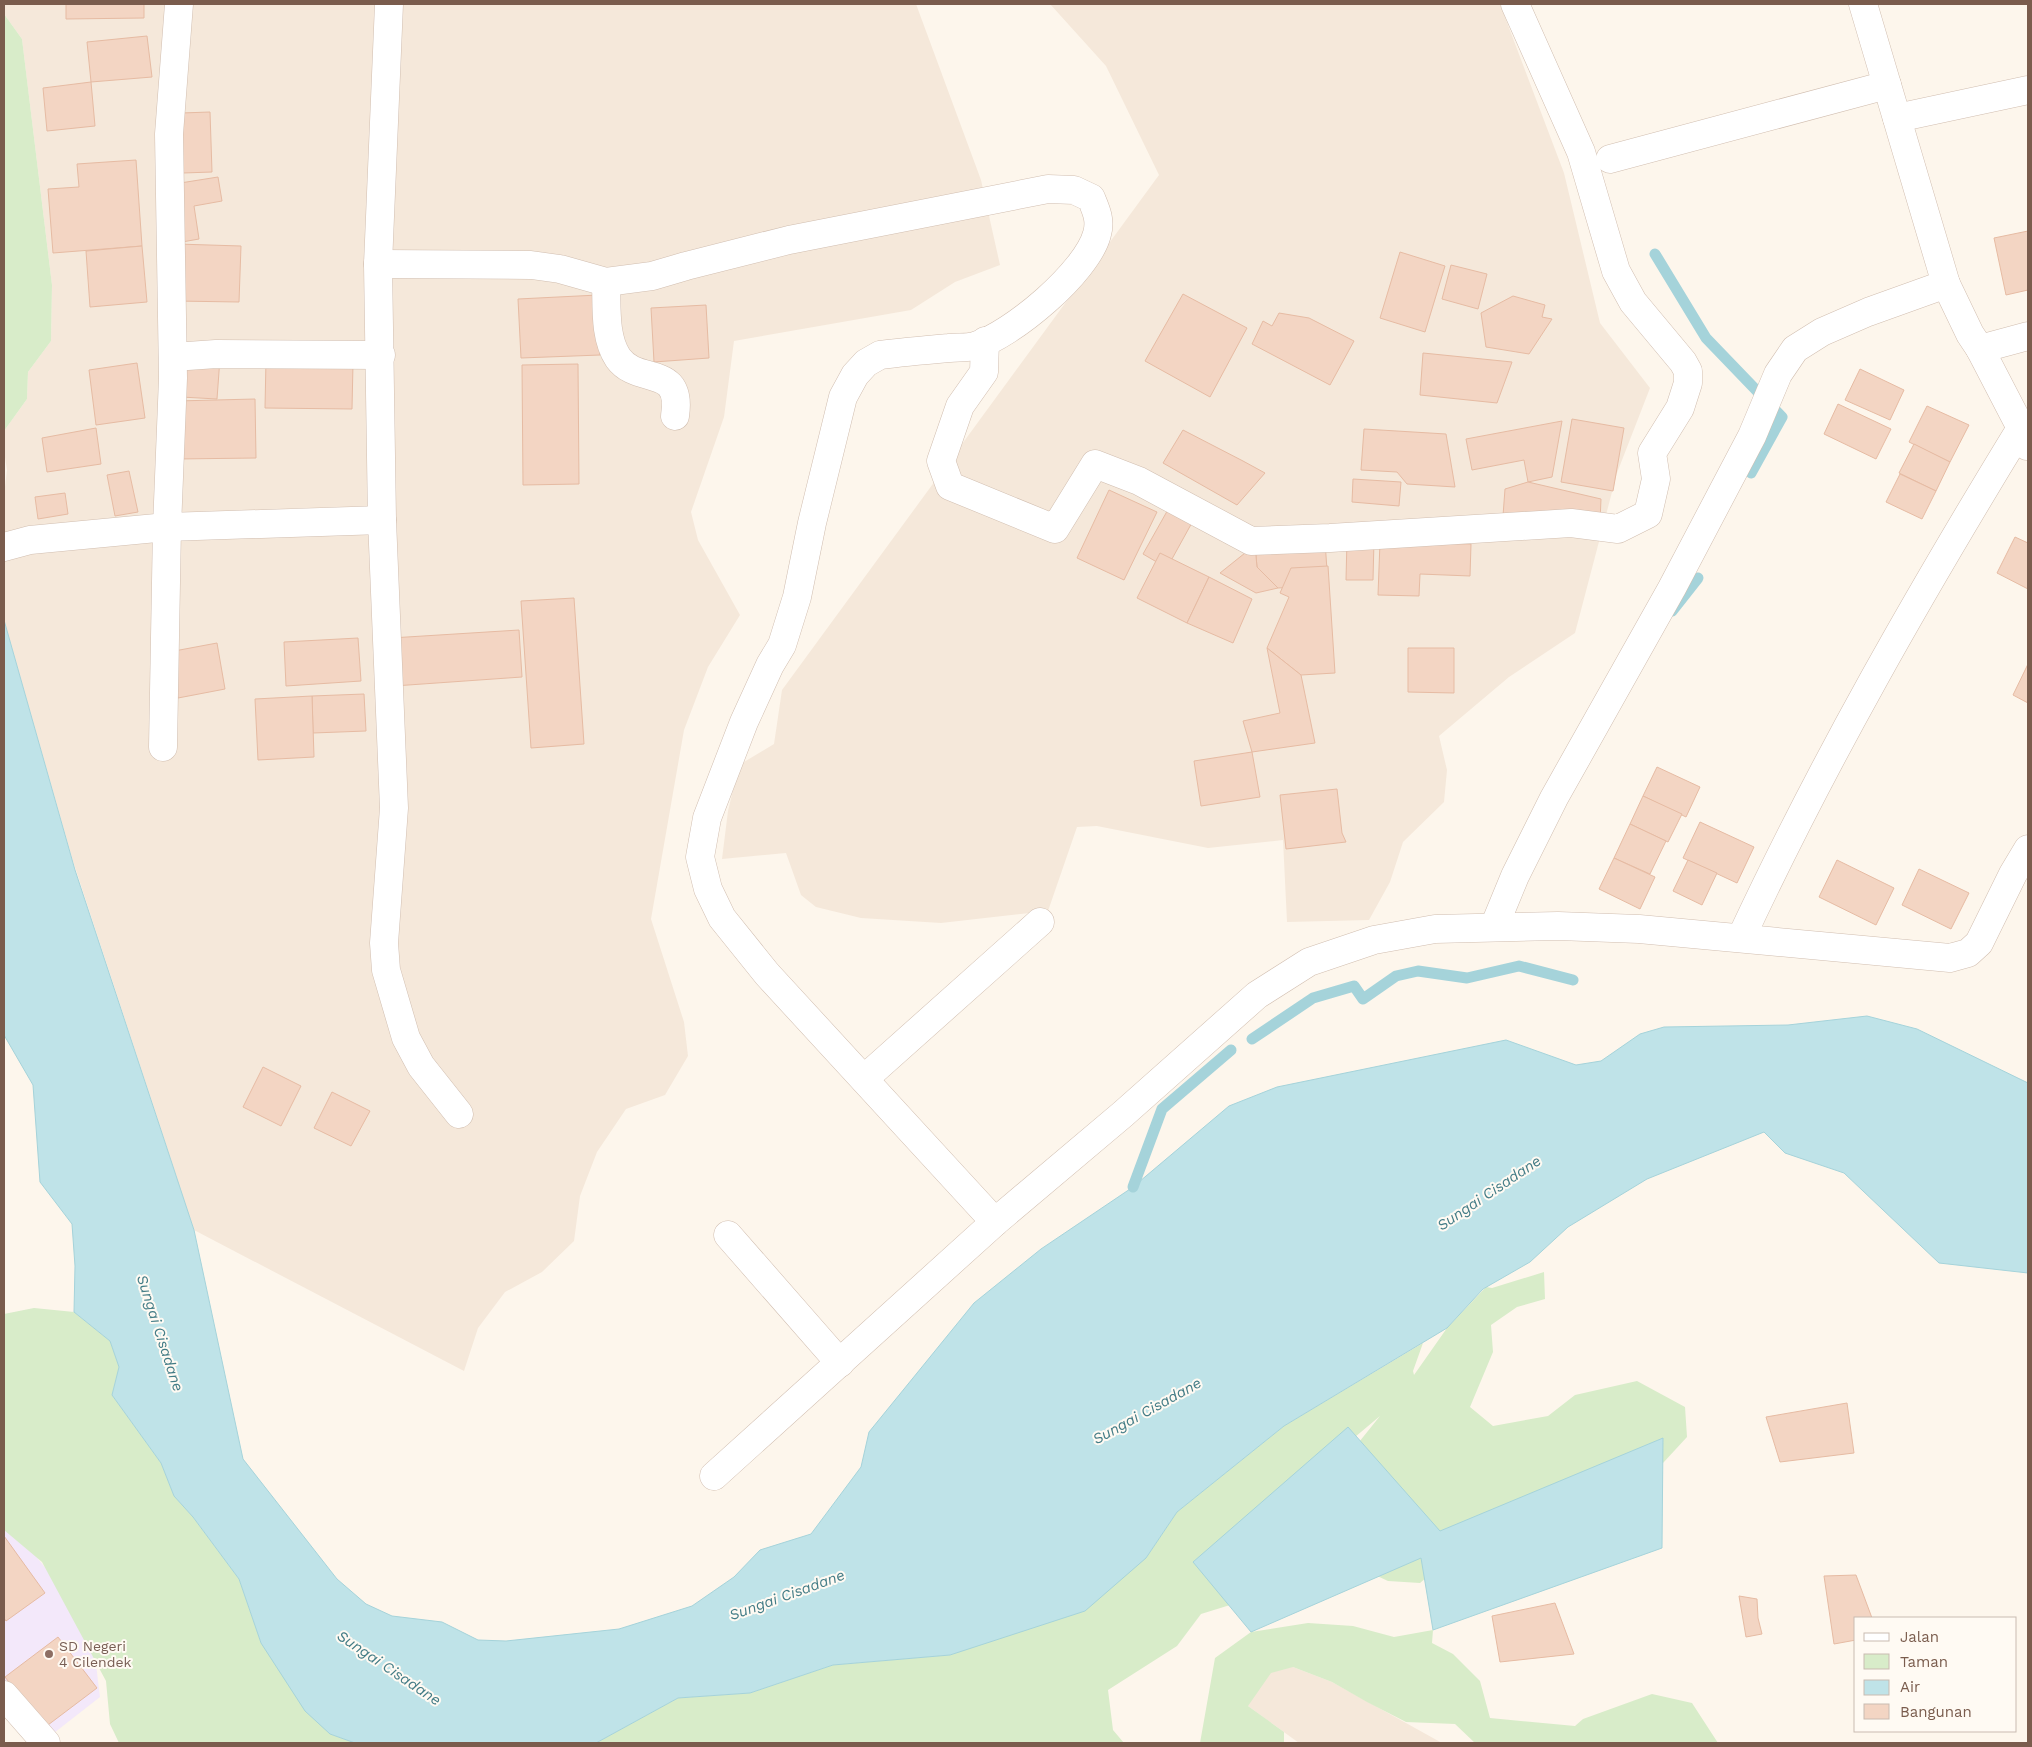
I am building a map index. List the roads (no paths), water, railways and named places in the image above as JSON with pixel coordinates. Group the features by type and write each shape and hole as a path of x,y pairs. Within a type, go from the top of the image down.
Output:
{"street":[{"path":"163,747 167,527 173,357 169,134 178,4"},
{"path":"388,4 378,264 381,355 382,520 394,808 384,943 386,970 412,1052 459,1114"},
{"path":"985,341 984,372 960,406 941,461 950,486 1055,529 1095,464 1139,481 1251,541 1571,523 1618,529 1648,514 1656,478 1652,453 1680,408 1688,384 1688,371 1683,362 1633,302 1616,271 1581,152 1515,4"},
{"path":"1741,938 1795,827 1899,634 1952,542 2025,439 1946,284 1863,4"},
{"path":"1610,159 1887,85"},
{"path":"1897,118 2028,90"},
{"path":"378,264 531,265 560,269 606,282 652,276 789,240 1048,189 1074,190 1090,198 1099,217 1097,234 1088,252 1058,290 1008,329 975,346 880,355 866,363 855,375 843,397 812,523 797,597 789,624 782,645 770,665 744,722 707,818 700,856 708,889 722,918 767,974 995,1222"},
{"path":"606,282 610,338 619,358 636,371 665,380 677,401 675,416"},
{"path":"1494,927 1523,860 1554,798 1672,588 1752,436 1778,374 1794,350 1822,332 1868,312 1946,284"},
{"path":"1980,349 2028,336"},
{"path":"173,357 216,354 381,355"},
{"path":"4,547 30,540 167,527 382,520"},
{"path":"714,1476 995,1222 1123,1114 1257,995 1309,962 1374,940 1435,929 1558,926 1639,928 1950,958 1968,953 1979,943 2021,873 2028,849"},
{"path":"864,1078 1040,922"},
{"path":"728,1235 840,1363"},
{"path":"4,1694 46,1743"}],"water":[{"name":"Sungai Cisadane","path":"4,620 75,870 194,1230 243,1459 337,1579 366,1604 392,1616 442,1622 478,1640 506,1641 619,1629 692,1606 734,1577 760,1550 811,1534 861,1467 869,1432 974,1303 1041,1249 1133,1187 1229,1106 1277,1087 1506,1040 1576,1065 1601,1061 1640,1034 1664,1027 1788,1025 1867,1016 1917,1029 2028,1083 2028,1273 1939,1263 1844,1173 1785,1153 1764,1132 1647,1179 1568,1227 1530,1262 1483,1289 1447,1328 1284,1426 1177,1512 1146,1558 1085,1611 950,1655 833,1665 750,1693 678,1698 596,1743 355,1743 330,1734 305,1711 261,1643 239,1579 193,1517 174,1496 161,1463 112,1395 119,1367 110,1341 74,1312 75,1266 72,1224 40,1182 33,1085 4,1035"},
{"path":"1348,1427 1440,1531 1663,1438 1662,1548 1433,1630 1421,1558 1251,1632 1193,1562"}],"waterway":[{"path":"1655,254 1706,338 1782,417 1751,473"},
{"path":"1672,611 1698,578"},
{"path":"1252,1039 1313,998 1354,986 1363,999 1396,976 1418,971 1467,978 1519,966 1573,980"},
{"path":"1133,1187 1162,1109 1231,1050"}],"place":[{"name":"SD Negeri 4 Cilendek","path":"49,1654"}]}
